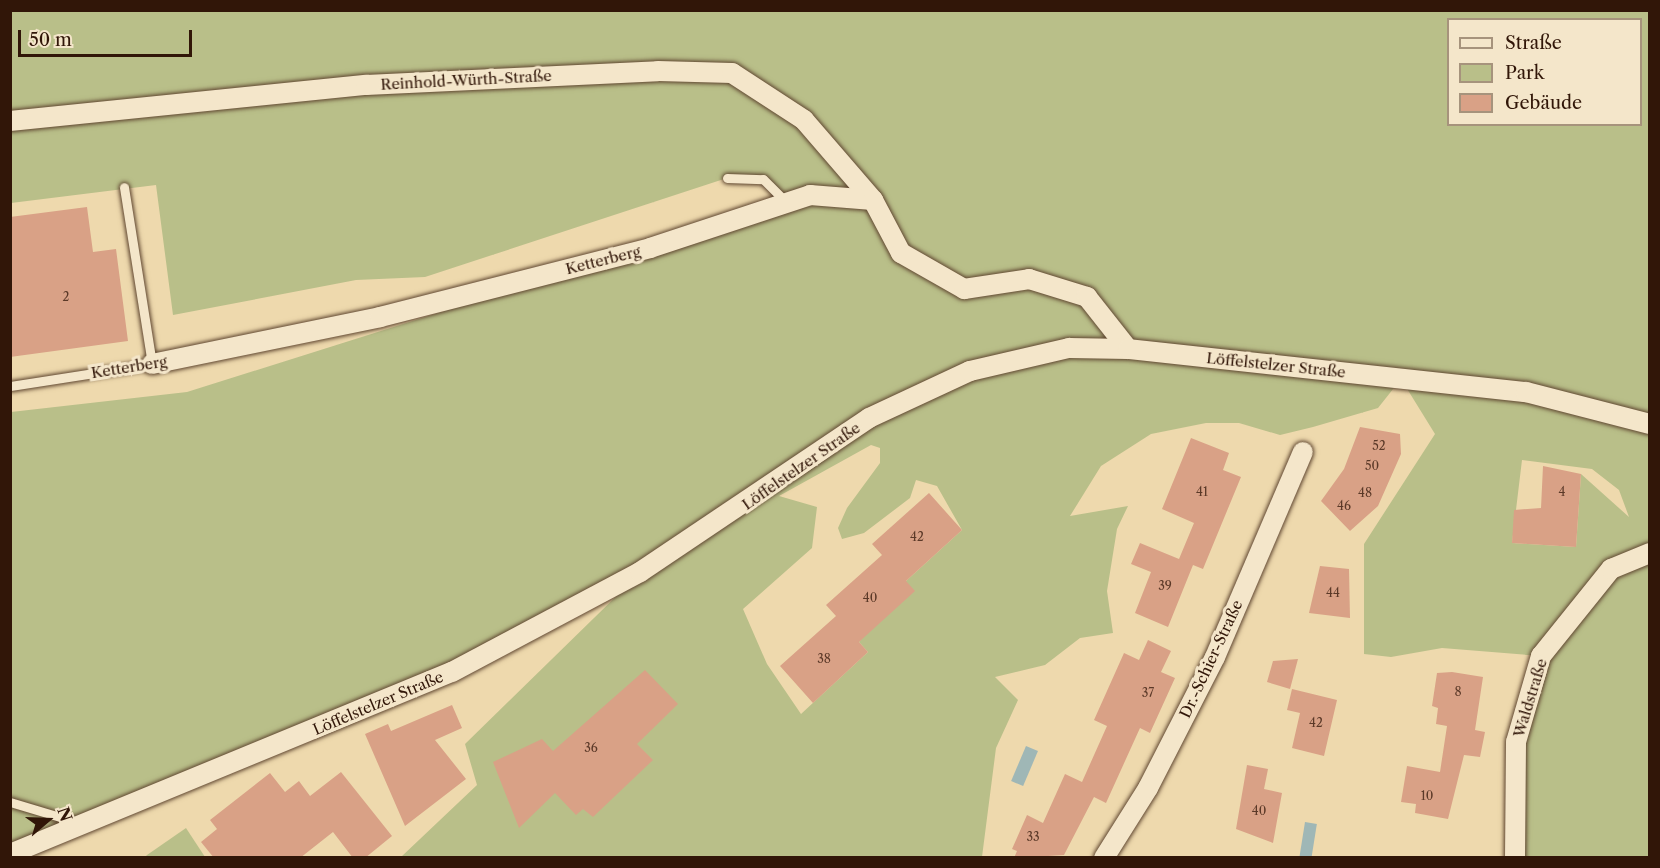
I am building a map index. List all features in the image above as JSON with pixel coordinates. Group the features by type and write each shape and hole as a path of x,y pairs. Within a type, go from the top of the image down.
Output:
{"street":[{"name":"Reinhold-Würth-Straße","path":"10,121 366,85 658,71 732,73 804,120 873,200"},
{"name":"Ketterberg","path":"152,364 380,316 650,248 810,195 873,200"},
{"path":"873,200 901,253 964,289 1029,279 1087,297 1128,350"},
{"name":"Löffelstelzer Straße","path":"10,854 87,825 452,672 640,572 869,418 970,370 1069,348 1128,350 1526,392 1650,424"},
{"name":"Dr.-Schier-Straße","path":"1104,858 1148,788 1215,657 1303,452"},
{"name":"Waldstraße","path":"1515,858 1516,742 1541,656 1611,569 1650,553"}],"lane":[{"path":"727,178 763,179 787,203"},
{"path":"124,187 152,364"},
{"name":"Ketterberg","path":"10,386 152,364"},
{"path":"10,802 87,825"}],"green space":[{"path":"11,11 1649,11 1649,857 1515,857 1516,742 1540,656 1442,648 1391,657 1364,654 1364,544 1435,434 1401,379 1378,408 1313,427 1280,435 1239,423 1206,423 1151,434 1101,466 1070,516 1128,506 1117,529 1107,591 1113,633 1080,638 1045,665 995,677 1018,700 996,748 982,857 401,857 477,785 465,744 638,575 452,672 11,854 11,412 187,392 787,203 763,179 727,178 425,277 356,280 173,315 156,185 11,203","holes":["871,445 880,448 880,463 847,508 838,528 842,539 864,533 910,498 916,480 937,486 962,530 906,581 859,642 868,652 801,714 767,664 743,609 812,548 817,507 779,496","1522,460 1592,469 1619,490 1629,517 1581,474 1576,547 1512,543"]},
{"path":"186,828 205,857 145,857 147,855"}],"water":[{"path":"1026,746 1038,751 1023,786 1011,781"},
{"path":"1305,822 1317,824 1311,858 1300,857"}],"building":[{"path":"87,207 93,252 116,249 128,341 10,357 10,217"},
{"path":"1360,427 1400,434 1401,454 1378,506 1350,531 1321,501 1344,469"},
{"path":"1191,438 1229,453 1223,470 1241,477 1203,569 1193,565 1168,627 1135,613 1151,572 1131,564 1140,543 1179,559 1194,523 1162,509"},
{"path":"1543,466 1581,474 1576,547 1512,543 1514,510 1541,508"},
{"path":"929,493 962,530 906,581 915,591 859,642 868,652 813,703 780,666 836,616 826,605 882,555 872,544"},
{"path":"1320,566 1349,569 1350,618 1309,613"},
{"path":"1148,640 1171,651 1161,672 1175,678 1150,733 1140,728 1106,803 1094,797 1064,855 1014,858 1017,851 1012,849 1027,815 1043,823 1065,774 1082,782 1107,726 1094,720 1124,653 1139,660"},
{"path":"1298,659 1290,689 1267,682 1273,661"},
{"path":"645,670 678,704 637,744 653,760 593,817 583,809 576,815 555,793 519,828 493,762 542,739 553,751"},
{"path":"1452,672 1483,677 1475,730 1485,732 1480,757 1464,755 1448,819 1415,813 1416,804 1401,802 1407,766 1440,772 1447,726 1436,724 1438,708 1432,706 1437,673"},
{"path":"1292,689 1337,700 1324,756 1292,748 1300,713 1287,710"},
{"path":"452,705 462,728 435,740 466,779 405,826 365,734 388,724 391,731"},
{"path":"1247,765 1268,769 1264,789 1282,793 1273,843 1236,829"},
{"path":"341,772 392,836 365,858 353,858 333,832 300,858 214,858 201,842 217,829 210,820 270,773 285,792 299,781 310,796"}]}
